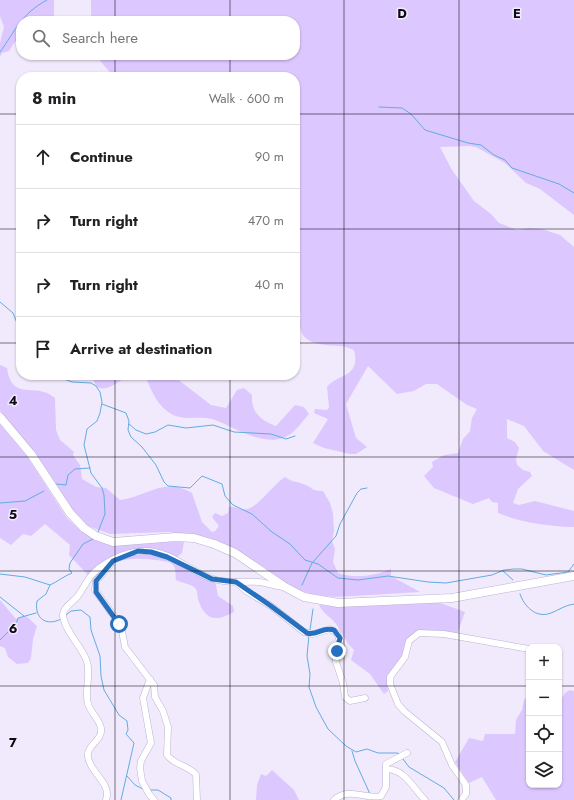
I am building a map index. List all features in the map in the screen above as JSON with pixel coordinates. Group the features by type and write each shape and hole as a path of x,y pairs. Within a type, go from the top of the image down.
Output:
{"highway":[{"path":"0,418 31,454 70,513 84,528 96,536 113,542 176,537 194,538 214,544 235,553 285,587 304,597 320,601 358,603 452,598 574,576"}],"street":[{"path":"106,800 106,789 92,769 88,757 90,749 99,740 101,730 88,705 87,663 65,624 63,615 64,610 80,593 93,574 113,561 138,551 151,552 171,559 212,579 236,582 262,582 273,587 285,587"},
{"path":"113,561 99,576 96,581 95,590 121,626 125,647 154,685 155,697 165,717 168,732 167,755 174,763 190,769 196,775 197,800"},
{"path":"236,582 271,606 304,632 313,634 330,629 337,633 340,640 336,655 336,662 342,680 345,697 350,701 366,698"},
{"path":"461,800 466,794 466,785 452,765 442,742 401,707 390,684 390,677 405,656 410,641 419,632 444,634 526,648"},
{"path":"150,679 143,698 151,743 141,761 140,768 142,781 154,800"},
{"path":"334,800 346,794 372,798 381,796 386,787 387,763 407,753"},
{"path":"386,769 396,770 404,776 425,800"}],"shaded area":[{"path":"0,0 54,0 54,16 16,16 16,41 9,51 2,53 0,57 0,43 4,27 0,16"},
{"path":"91,0 574,0 574,215 540,189 526,183 505,163 476,147 440,147 452,170 474,201 491,214 499,223 517,230 529,228 542,229 560,235 574,247 574,470 543,451 524,426 507,419 507,438 515,442 519,448 516,459 517,465 523,470 530,472 532,476 518,489 513,503 519,505 535,501 574,511 574,527 526,522 498,513 498,503 492,502 489,498 473,504 434,488 424,476 433,467 432,462 444,455 458,453 463,439 470,431 472,418 477,409 467,405 437,384 426,384 414,391 397,394 368,366 346,404 356,438 367,447 356,454 350,454 324,448 313,443 328,419 314,413 315,409 327,410 329,407 327,387 351,370 354,366 355,359 354,350 343,346 315,343 305,337 301,332 300,72 110,72 99,60 300,60 300,16 91,16"},
{"path":"0,365 7,368 10,379 14,385 19,388 48,393 55,398 56,430 60,440 74,452 73,455 80,465 82,479 96,487 106,488 120,500 164,487 173,486 182,488 192,493 202,522 212,532 219,526 212,517 215,513 222,516 228,513 229,507 242,509 251,508 285,477 291,481 306,485 314,490 323,491 330,503 333,513 334,531 332,541 335,549 333,562 338,573 351,576 365,576 391,569 391,576 420,592 335,597 310,594 292,587 254,561 183,534 168,532 110,534 88,526 77,517 25,442 0,411"},
{"path":"93,380 122,380 109,387 100,388 96,386"},
{"path":"147,380 178,380 211,405 226,408 237,390 244,388 252,395 253,406 258,415 265,421 276,426 295,405 304,407 309,414 293,432 284,438 274,440 264,439 243,433 212,419 180,417 172,414 161,405 152,392"},
{"path":"0,424 28,458 67,518 82,532 96,539 184,542 182,553 175,559 215,580 218,596 233,606 234,612 222,617 212,618 204,612 195,588 176,580 174,567 169,562 145,559 128,559 113,563 88,575 69,555 70,545 45,524 31,536 23,534 11,545 0,538"},
{"path":"0,600 16,619 26,616 37,626 33,639 31,658 28,663 17,664 8,657 5,648 0,646"},
{"path":"432,600 465,612 455,640 445,635 415,636 387,683 388,691 384,694 370,674 351,660 354,650 336,624 319,605 361,605"},
{"path":"570,690 574,691 574,800 496,800 482,777 469,783 455,762 469,738 483,741 485,734 515,734 516,720 522,710 524,700 526,698 526,788 562,788 562,698 565,693"},
{"path":"272,770 294,790 299,800 256,800 257,785 261,774 266,776"}],"waterway":[{"path":"26,16 38,5 47,0"},
{"path":"0,52 16,29"},
{"path":"379,107 402,108 411,114 425,130 468,143 481,145 494,155 505,160 512,168 559,184 574,193"},
{"path":"0,302 13,313 16,320"},
{"path":"67,380 72,382 91,383 96,386 100,392 102,402 100,413 97,421 87,429 84,445 91,473 102,488 104,495 105,514 98,532"},
{"path":"102,404 126,413 129,421 128,430 131,437 142,447 156,465 164,482 168,486 190,488 202,476 222,484 225,496 233,505 252,514 272,532 290,544 305,560 318,564 338,578 358,580 388,576 446,583 492,575 504,570 514,569 522,569 546,575 568,572 574,564"},
{"path":"129,424 136,430 146,434 155,432 168,425 186,428 213,425 234,432 271,434 286,439 295,436"},
{"path":"56,484 66,485 68,475 75,469 90,468"},
{"path":"313,562 336,536 340,524 357,493 361,489 367,488"},
{"path":"0,503 25,501 44,491"},
{"path":"0,574 25,577 50,585 72,573 69,569 70,563 83,544 93,539"},
{"path":"302,585 312,563"},
{"path":"503,571 513,580"},
{"path":"50,585 46,594 37,601 37,612 39,616 46,621 50,622 61,619"},
{"path":"520,594 524,603 531,610 540,614 551,613 565,606 574,604"},
{"path":"0,597 24,616"},
{"path":"310,630 313,609"},
{"path":"65,616 71,611 81,610 90,617 91,630 100,656 101,676 104,690 119,715 127,721 128,730 126,734 134,743 121,800"},
{"path":"0,640 16,624 18,618 36,613"},
{"path":"309,635 307,656 310,674 309,687 316,707 328,729 346,746 356,752 367,749 378,753 400,754"},
{"path":"352,751 370,794"},
{"path":"403,759 409,767 444,788 454,800"},
{"path":"127,776 135,785 143,789"},
{"path":"150,790 158,790 171,798 171,800"}],"route":[{"path":"119,624 97,594 95,590 96,581 113,561 138,551 145,551 157,553 167,557 212,579 236,582 246,591 271,606 304,632 313,634 325,629 334,630 340,638 337,651"}]}
